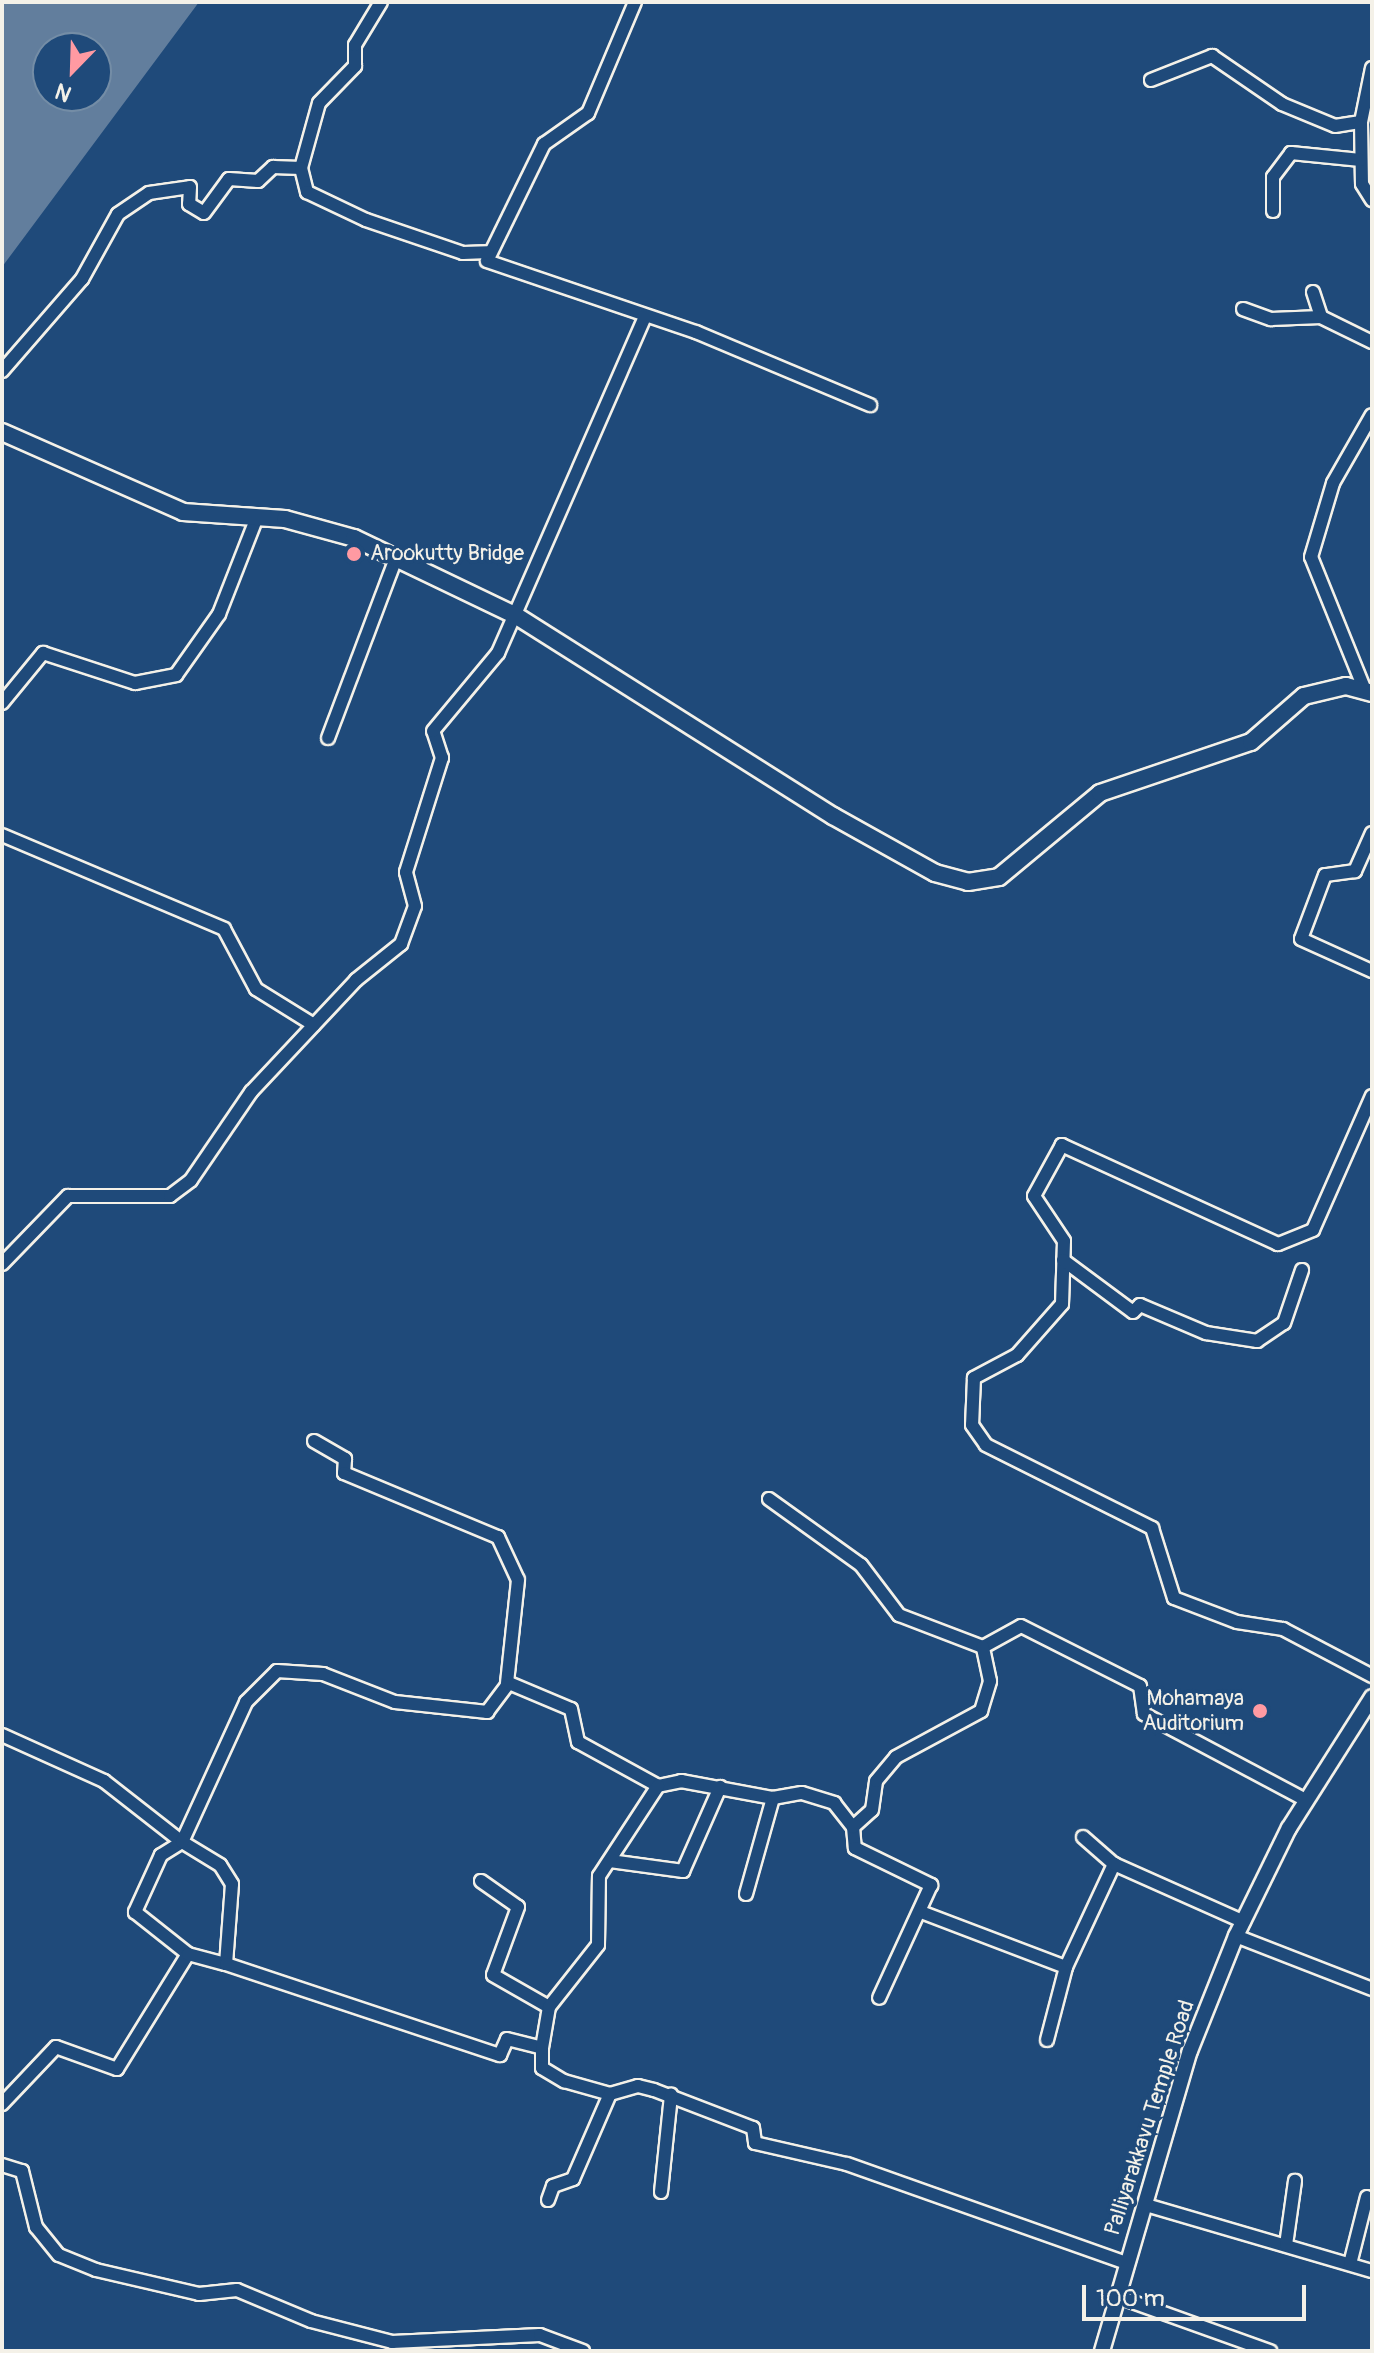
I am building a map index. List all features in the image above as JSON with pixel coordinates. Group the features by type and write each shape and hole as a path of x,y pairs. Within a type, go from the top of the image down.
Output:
{"main road":[{"path":"2,432 43,454 183,512 257,517 354,538 515,615 833,816 935,873 968,882 999,877 1100,793 1251,742 1304,696 1368,691"}],"street":[{"path":"381,2 355,45 355,66 319,103 301,168 307,192 366,220 463,253 488,252"},
{"path":"635,2 588,113 544,144 488,252 487,261 508,274 645,316 870,405"},
{"path":"1151,80 1212,56 1282,104 1335,126 1361,122"},
{"path":"1372,68 1361,122 1361,160 1372,200"},
{"path":"1273,211 1273,177 1291,153 1361,160"},
{"path":"2,371 82,279 128,207 149,193 190,187 189,204 204,213 229,179 258,181 273,167 301,168"},
{"path":"1313,292 1321,317"},
{"path":"1243,309 1271,319 1321,317 1372,342"},
{"path":"2,1264 68,1196 170,1196 314,1025 401,944 415,906 406,872 442,758 433,731 498,653 645,316"},
{"path":"1368,691 1311,557 1333,483 1372,415"},
{"path":"2,703 43,653 135,683 176,675 219,614 257,517"},
{"path":"328,738 396,558"},
{"path":"1372,833 1355,871 1325,875 1301,939 1372,971"},
{"path":"2,835 224,929 256,989 314,1025"},
{"path":"1372,1096 1313,1230 1278,1244 1062,1145 1034,1196 1064,1241 1062,1304 1017,1355 974,1378 972,1425 986,1445 1152,1528 1174,1598 1237,1622 1283,1629 1372,1676"},
{"path":"1063,1260 1133,1312 1140,1305 1206,1333 1257,1341 1284,1323 1302,1270"},
{"path":"314,1441 345,1459 344,1473 498,1537 518,1580 507,1683 487,1712 395,1702 323,1674 277,1671 246,1702 182,1842 161,1855 135,1912 188,1954 500,2055 507,2039 542,2048"},
{"path":"769,1499 861,1565 899,1615 983,1647 1021,1626 1140,1686 1144,1714 1306,1800"},
{"path":"853,1827 872,1810 876,1781 896,1757 981,1711 990,1681 983,1647"},
{"path":"507,1683 571,1709 578,1742 658,1786 720,1787 773,1798 802,1793 834,1803 853,1827 855,1848 931,1885 879,1998"},
{"name":"Palliyarakkavu Temple Road","path":"1102,2351 1190,2051 1236,1936 1306,1800 1372,1697"},
{"path":"2,1735 104,1781 182,1842 220,1865 232,1884 226,1964"},
{"path":"658,1786 610,1861 595,1892 598,1945 549,2007 542,2068 610,2094 638,2086 671,2095 753,2128 755,2143 847,2164 1126,2263"},
{"path":"610,1861 683,1871 720,1787"},
{"path":"746,1894 773,1798"},
{"path":"1083,1837 1114,1864 1244,1922"},
{"path":"1047,2040 1066,1967 1114,1864"},
{"path":"481,1881 518,1907 493,1975 549,2007"},
{"path":"921,1912 1066,1967"},
{"path":"1236,1936 1372,1989"},
{"path":"2,2104 56,2047 117,2069 188,1954"},
{"path":"548,2200 553,2186 573,2179 610,2094"},
{"path":"661,2192 671,2095"},
{"path":"2,2165 22,2171 36,2227 59,2255 96,2270 199,2294 237,2290 311,2321 392,2342 540,2335 583,2351"},
{"path":"1286,2245 1295,2181"},
{"path":"1350,2264 1367,2197"},
{"path":"1146,2205 1372,2271"},
{"path":"1116,2296 1270,2351"}],"water":[{"path":"2,2 199,2 2,267"}],"place":[{"name":"Arookutty Bridge","path":"354,554"},
{"name":"Mohamaya Auditorium","path":"1260,1711"}]}
